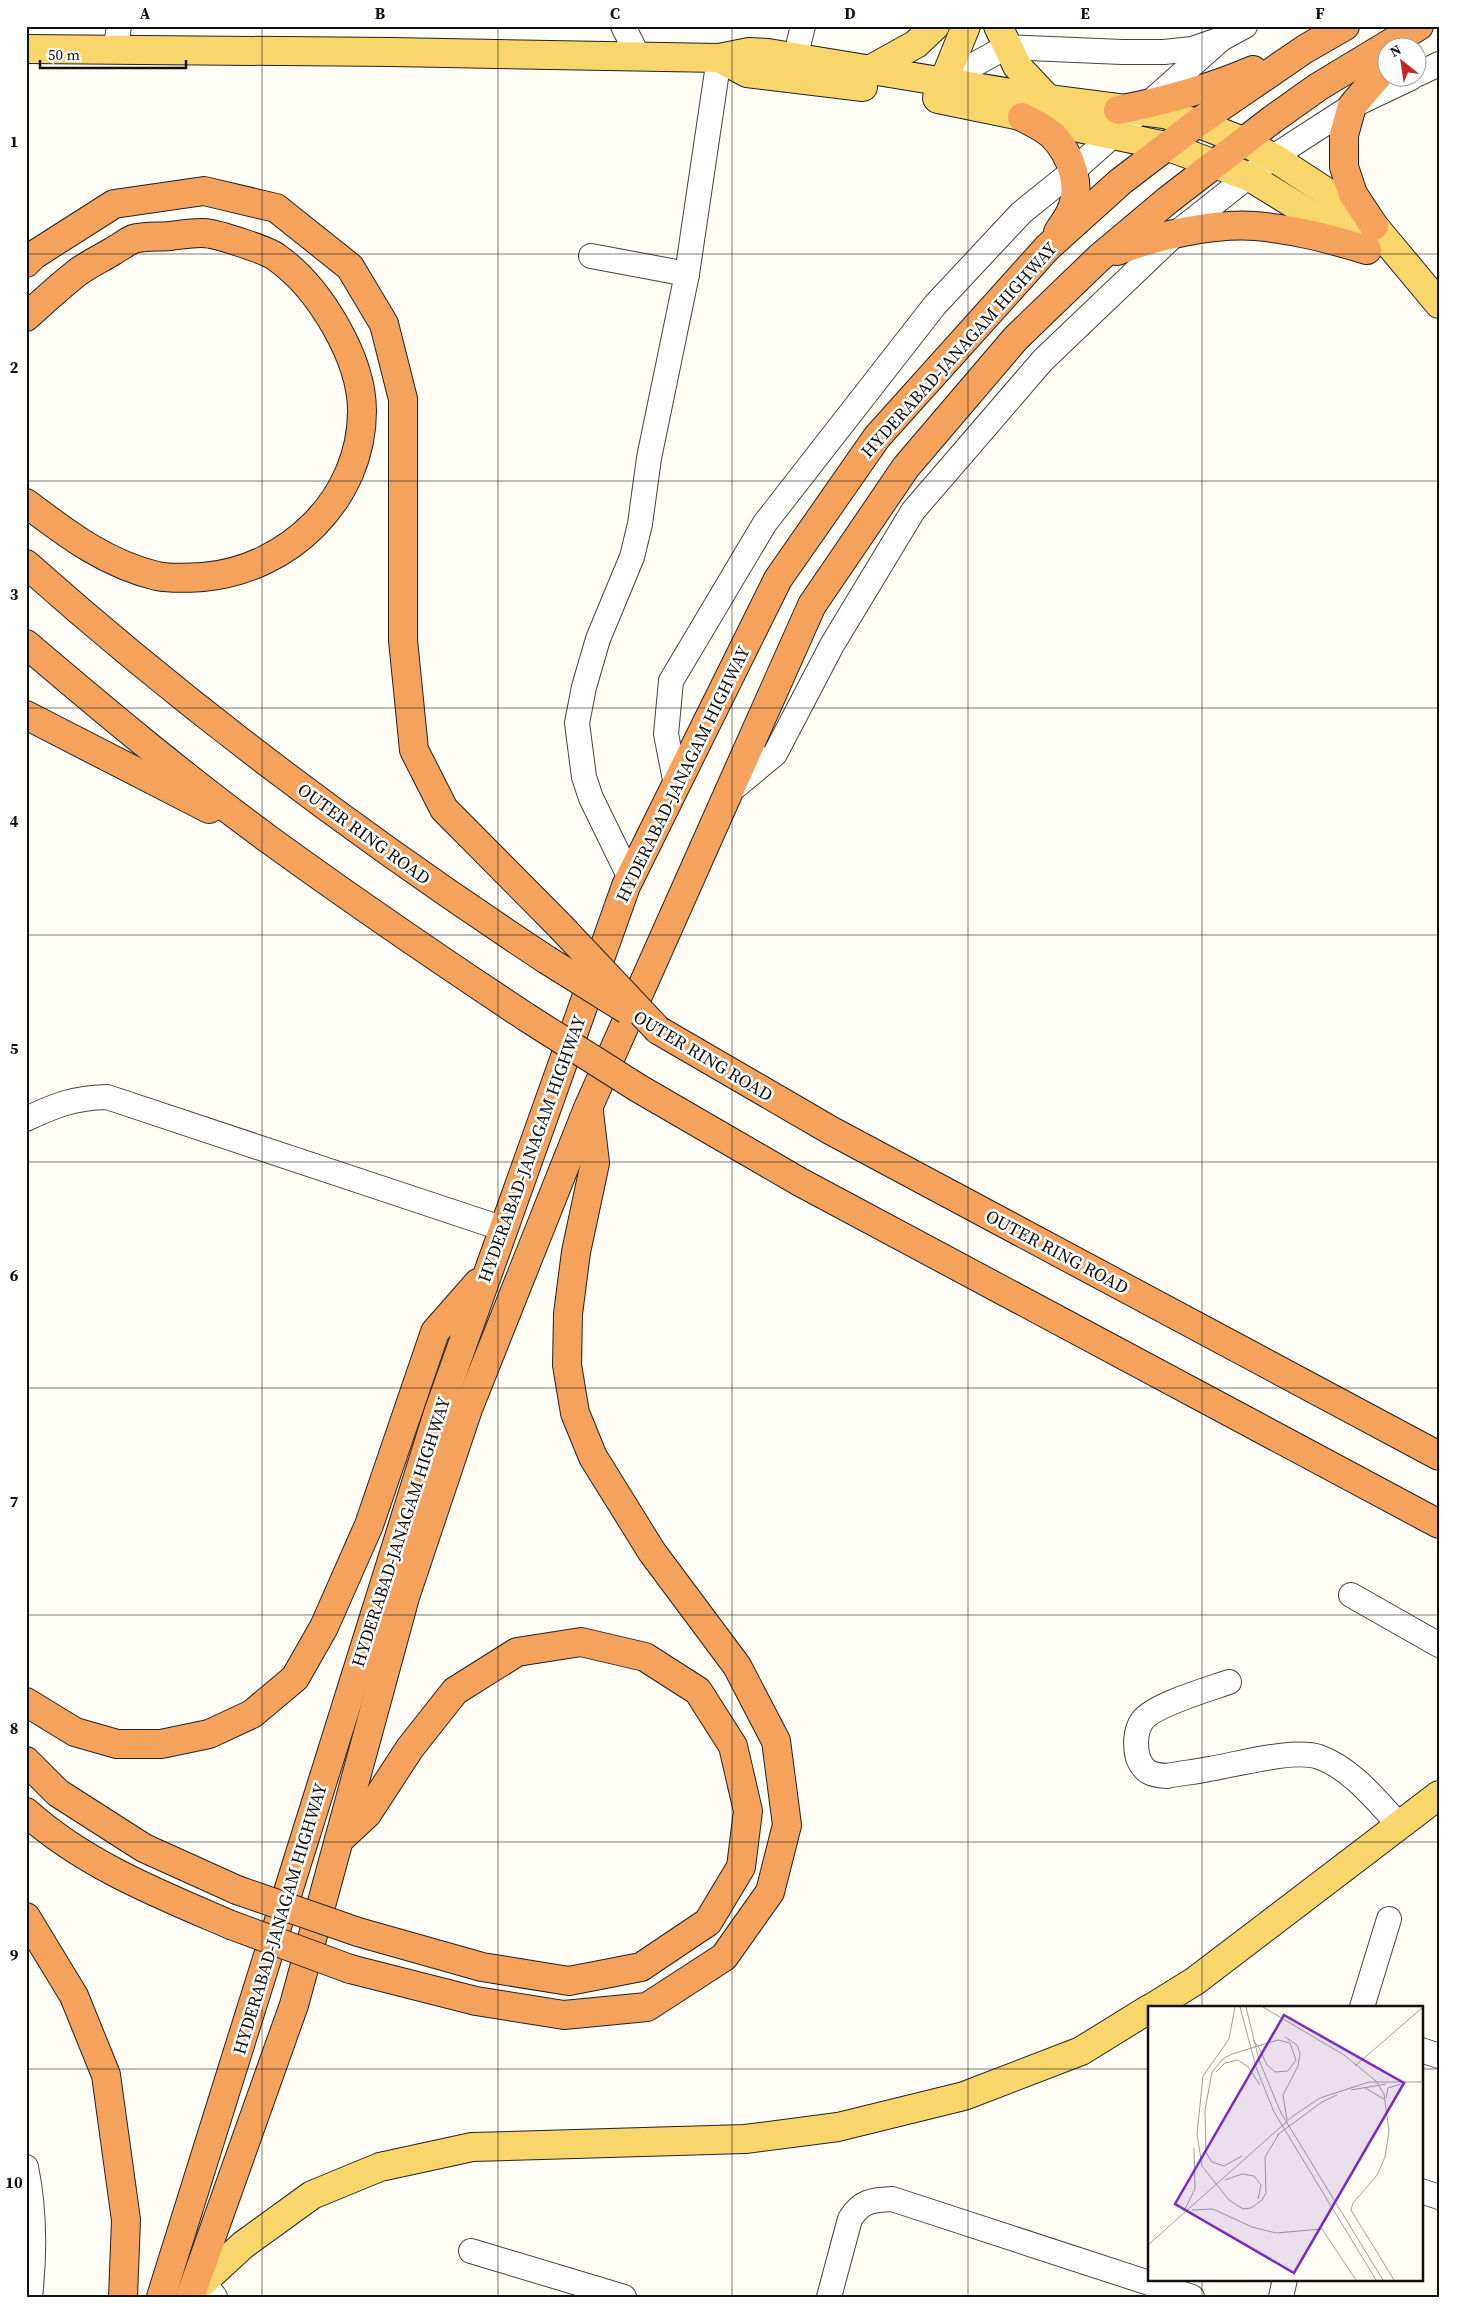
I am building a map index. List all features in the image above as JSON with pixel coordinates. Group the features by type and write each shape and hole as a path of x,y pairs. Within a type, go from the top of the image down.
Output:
{"highway":[{"path":"1130,115 1224,83 1305,49 1345,26"},
{"name":"HYDERABAD-JANAGAM HIGHWAY","path":"200,2292 294,2005 405,1596 468,1409 588,1108 812,605 906,467 1016,338 1099,258 1243,141 1318,87 1419,26"},
{"path":"1414,38 1428,26"},
{"name":"HYDERABAD-JANAGAM HIGHWAY","path":"161,2297 435,1422 488,1272 630,878 778,579 877,438 1047,248 1120,182 1166,146 1305,49"},
{"path":"1099,258 1142,241 1174,234 1253,226 1370,238 1344,166 1344,134 1352,106 1378,76"},
{"path":"1022,117 1051,134 1066,151 1076,186 1071,211 1047,248"},
{"path":"26,263 34,255 114,204 204,191 276,208 350,267 384,324 403,399 402,640 414,750 444,809 560,926 658,1030"},
{"path":"26,317 79,270 134,239 210,233 274,256 315,293 352,356 362,409 358,448 352,467 337,496 320,519 288,548 253,566 234,572 187,578 160,576 133,569 107,559 82,544 26,503"},
{"name":"OUTER RING ROAD","path":"26,564 121,646 254,753 394,856 548,960 658,1030 830,1130 1439,1456"},
{"path":"26,644 149,747 271,841 429,953 638,1088 809,1186 1439,1524"},
{"path":"26,715 271,841"},
{"path":"26,1812 48,1832 126,1880 230,1925 350,1968 476,2000 564,2015 647,2007 724,1957 770,1892 787,1825 776,1741 737,1666 652,1552 593,1458 575,1413 567,1365 568,1314 576,1252 595,1163 588,1108"},
{"path":"26,1702 75,1732 117,1744 161,1744 208,1734 252,1714 295,1678 324,1626 369,1526 436,1332 488,1272"},
{"path":"26,1761 58,1793 144,1848 238,1890 358,1932 482,1967 569,1981 641,1966 708,1922 742,1867 748,1811 733,1746 698,1691 645,1657 581,1642 517,1652 456,1691 410,1748 367,1814 339,1840"},
{"path":"26,1916 74,1996 106,2075 126,2220 123,2297"}],"main road":[{"path":"871,69 916,44 935,26"},
{"path":"931,88 944,26"},
{"path":"931,88 966,26"},
{"path":"1002,36 1017,66 1048,99"},
{"path":"26,49 117,39 392,52 719,58 749,52 795,58 871,69 1022,117 1164,114 1197,123 1243,141 1273,157 1345,204 1370,238"},
{"path":"719,58 747,73 1048,99 1130,115 1166,146 1250,176 1370,238 1402,260 1439,304"},
{"path":"1154,2006 1195,1981 1439,1795"},
{"path":"200,2292 243,2245 312,2195 380,2167 472,2148 746,2139 838,2126 964,2096 1081,2051 1148,2010"}],"street":[{"path":"623,26 638,56"},
{"path":"795,58 803,26"},
{"path":"676,785 666,734 671,681 765,523 935,305 1022,212 1073,171 1130,115 1222,39 1245,26"},
{"path":"931,88 1002,36 1122,52 1164,52 1192,49 1222,39"},
{"path":"630,878 591,798 584,777 577,724 584,687 598,639 632,557 640,524 649,458 687,274 719,58"},
{"path":"729,792 775,754 832,645 913,511 1043,360 1174,234 1273,157 1352,106 1390,88"},
{"path":"591,256 687,274"},
{"path":"26,1119 56,1105 80,1098 107,1097 504,1229"},
{"path":"1351,1596 1439,1644"},
{"path":"1229,1682 1172,1702 1150,1713 1142,1721 1136,1737 1136,1752 1141,1767 1152,1775 1167,1776 1301,1754 1318,1756 1337,1767 1367,1791 1400,1826"},
{"path":"1362,2006 1389,1919"},
{"path":"1422,2050 1439,2056"},
{"path":"26,2167 32,2195 35,2254 30,2297"},
{"path":"1422,2191 1439,2197"},
{"path":"828,2297 850,2219 857,2207 874,2200 892,2199 1192,2297"},
{"path":"472,2251 624,2297"},
{"path":"1281,2297 1285,2280"}]}
